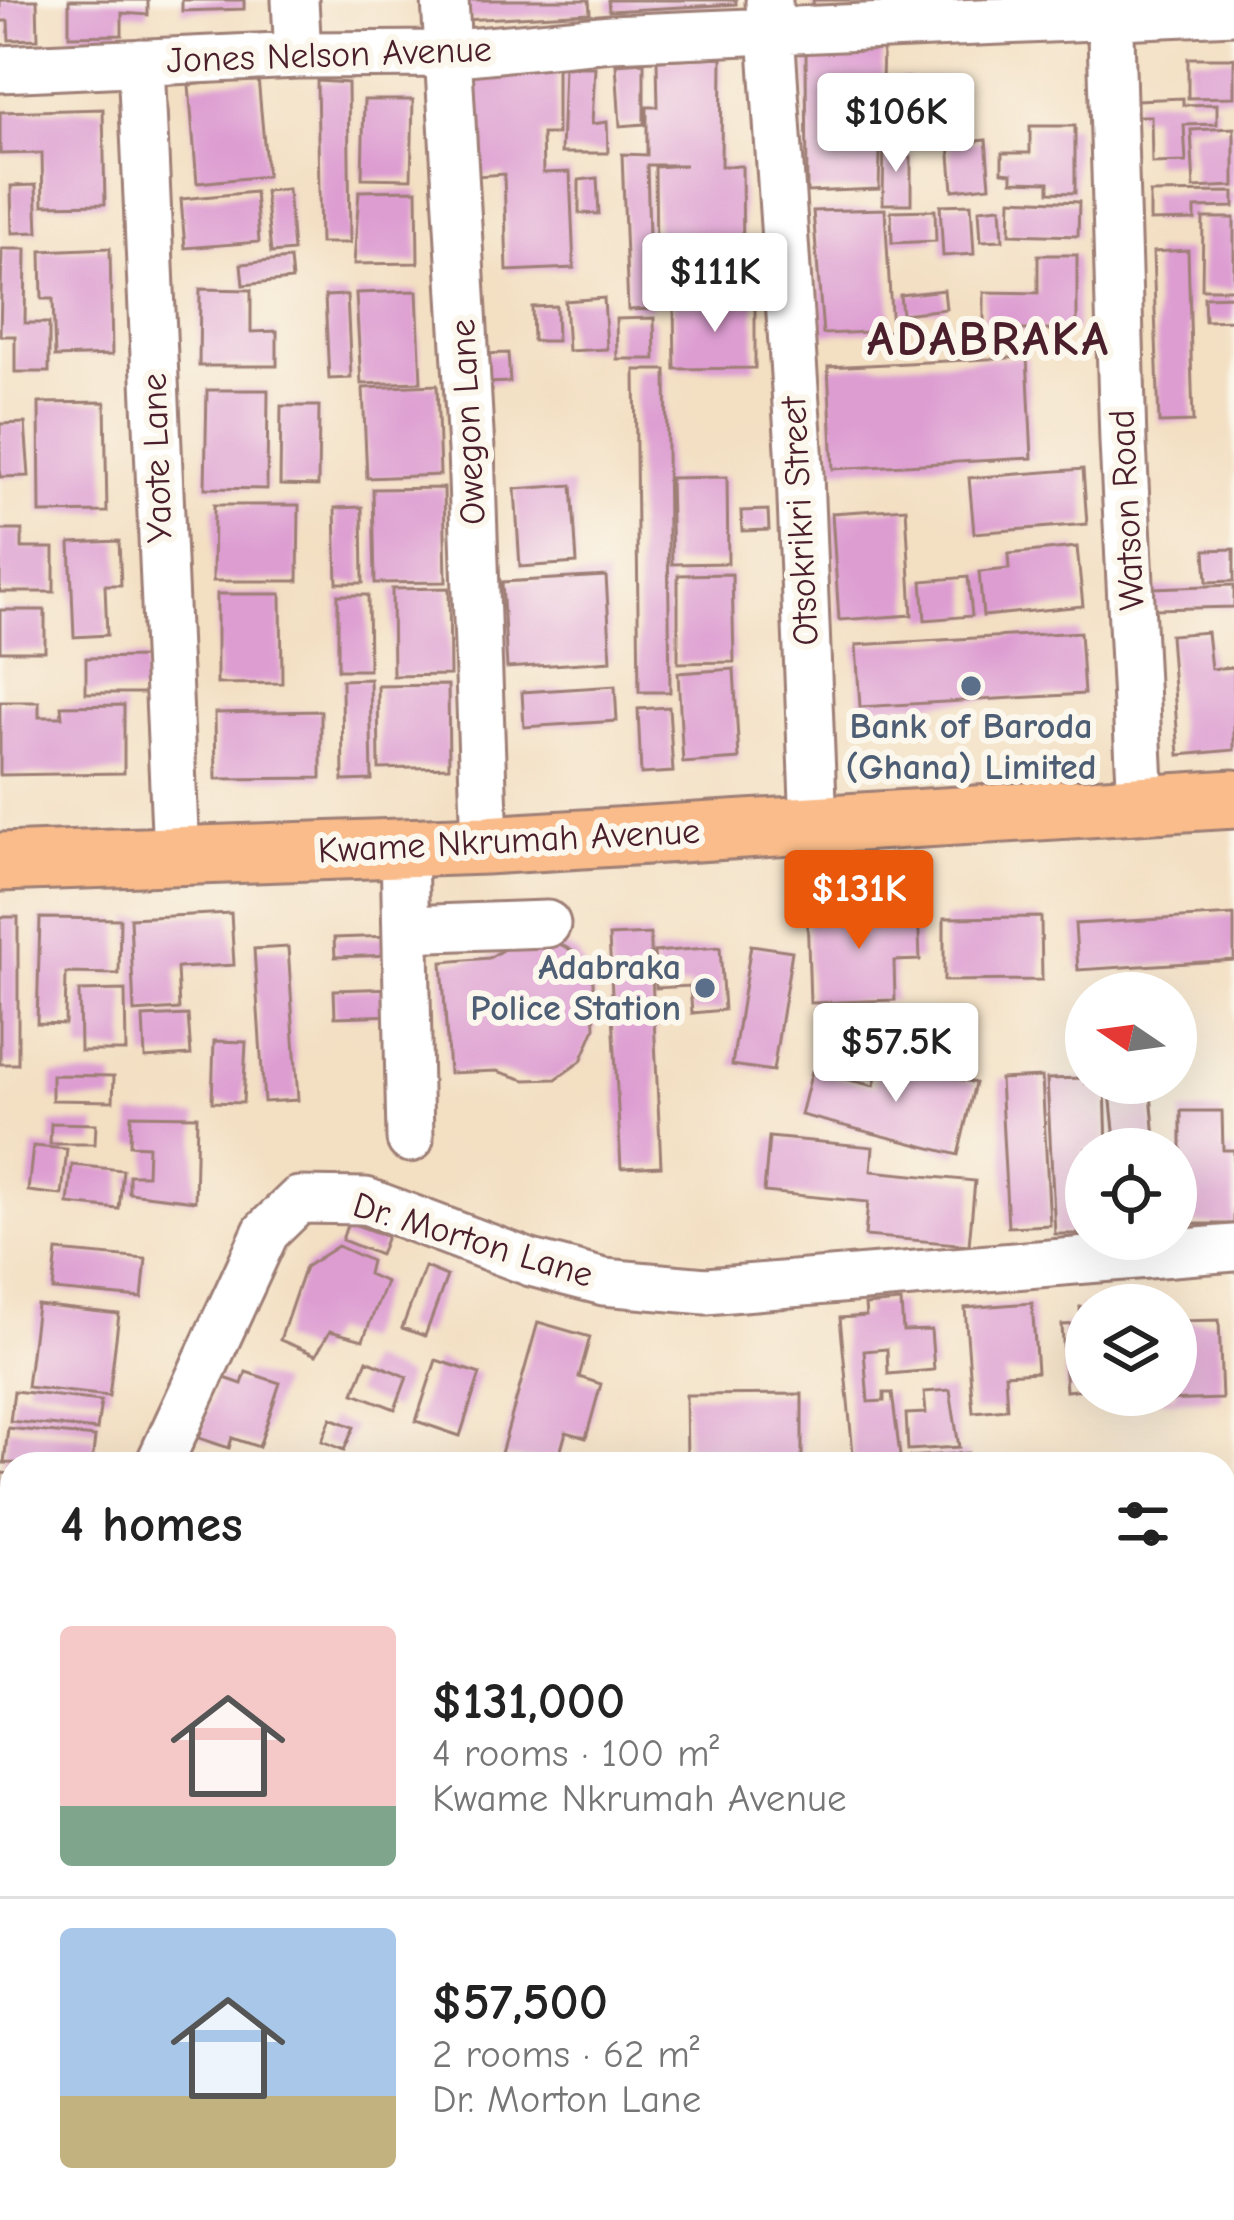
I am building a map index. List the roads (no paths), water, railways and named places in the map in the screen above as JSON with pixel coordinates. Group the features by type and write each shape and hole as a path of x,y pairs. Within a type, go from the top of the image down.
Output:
{"main road":[{"name":"Kwame Nkrumah Avenue","path":"0,862 485,844 1234,800"}],"street":[{"path":"295,0 298,55"},
{"name":"Owegon Lane","path":"445,0 471,450 485,844"},
{"name":"Jones Nelson Avenue","path":"0,69 298,55 446,54 769,16 1111,7 1234,11"},
{"name":"Watson Road","path":"1111,7 1123,442 1142,804"},
{"name":"Otsokrikri Street","path":"769,16 799,449 814,826"},
{"name":"Yaote Lane","path":"141,62 176,854"},
{"path":"404,847 410,1139"},
{"path":"406,929 547,924"},
{"name":"Dr. Morton Lane","path":"165,1452 266,1232 299,1200 366,1201 531,1263 604,1282 706,1291 1234,1248"}],"place":[{"name":"Bank of Baroda (Ghana) Limited","path":"971,686"},
{"name":"Adabraka Police Station","path":"705,988"}],"district":[{"name":"ADABRAKA","path":"989,339"}]}
